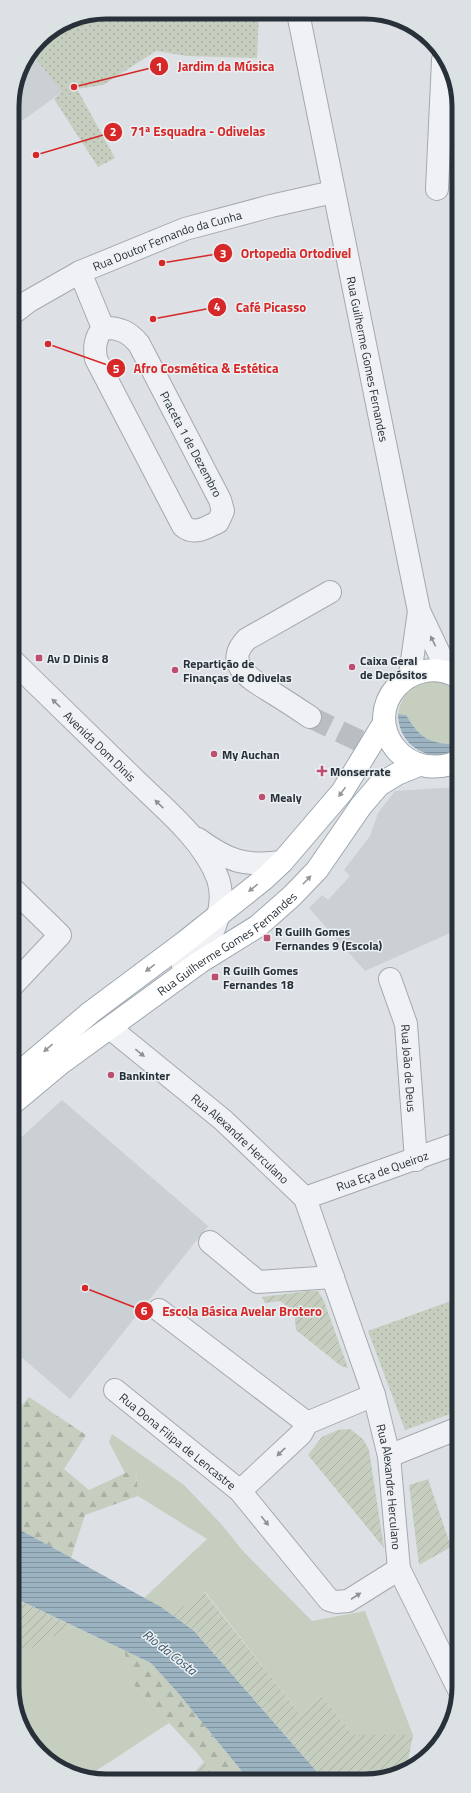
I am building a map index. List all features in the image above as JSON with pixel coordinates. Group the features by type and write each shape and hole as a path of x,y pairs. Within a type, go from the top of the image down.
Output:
{"main road":[{"path":"438,767 402,756 390,741 384,723 386,704 396,687 410,675 429,669 452,674"},
{"name":"Rua Guilherme Gomes Fernandes","path":"19,1073 91,1012 218,916 282,862 342,792 384,723"},
{"name":"Rua Guilherme Gomes Fernandes","path":"19,1098 61,1063 200,962 264,921 292,896 317,870 360,806 378,785 397,774 438,767 452,762"}],"street":[{"name":"Rua Guilherme Gomes Fernandes","path":"299,19 418,611 452,672"},
{"path":"437,189 443,66"},
{"name":"Rua Doutor Fernando da Cunha","path":"19,309 80,272 185,229 271,206 333,192"},
{"path":"80,272 103,328"},
{"name":"Praceta 1 de Dezembro","path":"103,328 118,329 125,332 139,344 220,500 223,511 218,522 198,531 192,531 183,526 96,359 96,339 103,328"},
{"path":"310,717 248,677 239,664 238,654 242,644 247,639 330,592"},
{"name":"Rua Guilherme Gomes Fernandes","path":"410,675 418,611"},
{"name":"Avenida Dom Dinis","path":"19,667 187,831 214,851 233,860 258,865 282,862"},
{"name":"Avenida Dom Dinis","path":"165,988 172,974 199,954 210,938 218,916 220,903 218,879 207,858 187,831"},
{"path":"19,895 60,936 19,978"},
{"name":"Rua João de Deus","path":"390,979 406,1024 416,1160"},
{"name":"Rua Alexandre Herculano","path":"110,1028 223,1120 305,1198 374,1395 389,1456 398,1569 452,1676"},
{"name":"Rua Eça de Queiroz","path":"305,1198 416,1160 452,1146"},
{"path":"210,1242 258,1282 333,1277"},
{"path":"159,1310 307,1423 374,1395"},
{"name":"Rua Dona Filipa de Lencastre","path":"115,1390 240,1491 329,1600 336,1602 348,1601 398,1569"},
{"name":"Rua Dona Filipa de Lencastre","path":"240,1491 301,1434 307,1423"},
{"path":"389,1456 452,1431"}],"shaded area":[{"path":"34,57 62,92 19,123 19,100 22,83"},
{"path":"452,787 452,932 365,971 309,908 322,895 328,900 350,876 344,870 370,836 378,813 395,791"},
{"path":"62,1100 208,1226 70,1399 19,1355 19,1139"}],"green space":[{"path":"100,19 259,19 257,58 187,56 156,51 103,85 77,89 115,158 98,167 54,99 62,92 34,57 44,44 57,34 72,26"},
{"path":"433,679 452,685 452,748 450,744 435,742 424,737 419,733 406,715 398,714 402,701 406,695 414,687"},
{"path":"318,1291 324,1301 348,1368 341,1366 296,1330 294,1311 280,1301 265,1303 262,1297"},
{"path":"452,1301 452,1413 405,1430 368,1331"},
{"path":"29,1397 86,1435 64,1469 89,1490 136,1468 138,1496 85,1515 71,1558 19,1529 19,1482 25,1472 19,1467 19,1409"},
{"path":"350,1429 363,1439 369,1450 384,1548 308,1455 322,1437 338,1430"},
{"path":"112,1434 184,1485 222,1525 243,1551 312,1621 365,1611 413,1735 353,1735 322,1696 300,1714 205,1592 171,1615 144,1598 207,1539 138,1496 136,1469 125,1473 109,1442"},
{"path":"19,1467 25,1472 19,1482"},
{"path":"428,1479 451,1547 419,1565 409,1485"},
{"path":"204,1592 300,1714 322,1696 353,1735 413,1735 408,1763 388,1771 377,1773 319,1774 194,1631 171,1615"},
{"path":"19,1600 73,1626 19,1655"},
{"path":"73,1626 124,1650 132,1683 169,1723 93,1773 72,1767 49,1753 40,1744 28,1726 22,1710 20,1699 19,1655"},
{"path":"124,1650 151,1663 179,1694 244,1774 213,1774 197,1753 132,1683"},
{"path":"204,1762 213,1774 193,1774"}],"water":[{"path":"398,714 406,715 419,733 424,737 435,742 450,744 452,752 442,755 422,752 409,743 401,730"},
{"name":"Rio da Costa","path":"19,1529 161,1607 194,1631 319,1774 244,1774 179,1694 151,1663 19,1600"}],"tunnel":[{"path":"310,717 370,746"}],"place":[{"name":"Jardim da Música","path":"74,87"},
{"name":"71ª Esquadra - Odivelas","path":"36,155"},
{"name":"Ortopedia Ortodivel","path":"162,263"},
{"name":"Café Picasso","path":"153,319"},
{"name":"Afro Cosmética & Estética","path":"48,344"},
{"name":"Av D Dinis 8","path":"39,658"},
{"name":"Caixa Geral de Depósitos","path":"352,667"},
{"name":"Repartição de Finanças de Odivelas","path":"175,670"},
{"name":"My Auchan","path":"214,754"},
{"name":"Monserrate","path":"322,771"},
{"name":"Mealy","path":"262,797"},
{"name":"R Guilh Gomes Fernandes 9 (Escola)","path":"267,938"},
{"name":"R Guilh Gomes Fernandes 18","path":"215,977"},
{"name":"Bankinter","path":"111,1075"},
{"name":"Escola Básica Avelar Brotero","path":"85,1288"}]}
